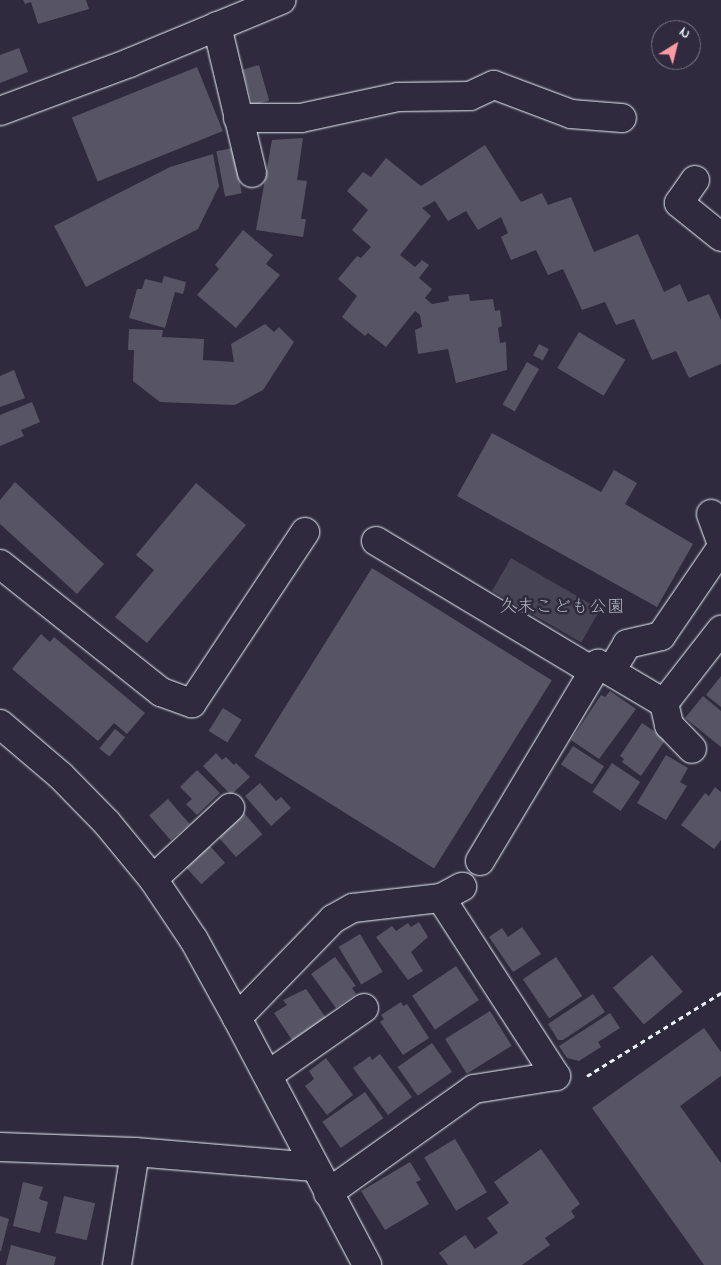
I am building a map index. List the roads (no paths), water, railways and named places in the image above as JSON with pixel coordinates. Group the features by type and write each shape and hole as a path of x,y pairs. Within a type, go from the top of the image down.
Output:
{"street":[{"path":"0,111 281,0"},
{"path":"217,26 252,173"},
{"path":"238,118 301,118 398,97 470,96 494,85 571,114 622,118"},
{"path":"695,180 679,203 721,238"},
{"path":"711,514 721,541"},
{"path":"0,564 161,692 192,703 305,532"},
{"path":"376,541 602,671 664,703"},
{"path":"480,861 602,671 627,644 661,636 721,548"},
{"path":"664,703 718,641"},
{"path":"664,703 669,726 692,749"},
{"path":"0,724 61,776 101,816 153,879 194,940 367,1265"},
{"path":"153,879 230,808"},
{"path":"237,1018 333,919 353,908 452,893 556,1076 474,1089 328,1193"},
{"path":"268,1076 364,1008"},
{"path":"0,1147 136,1152 314,1167"},
{"path":"117,1265 136,1152"}],"park label":[{"name":"久末こども公園","path":"562,608"}]}
